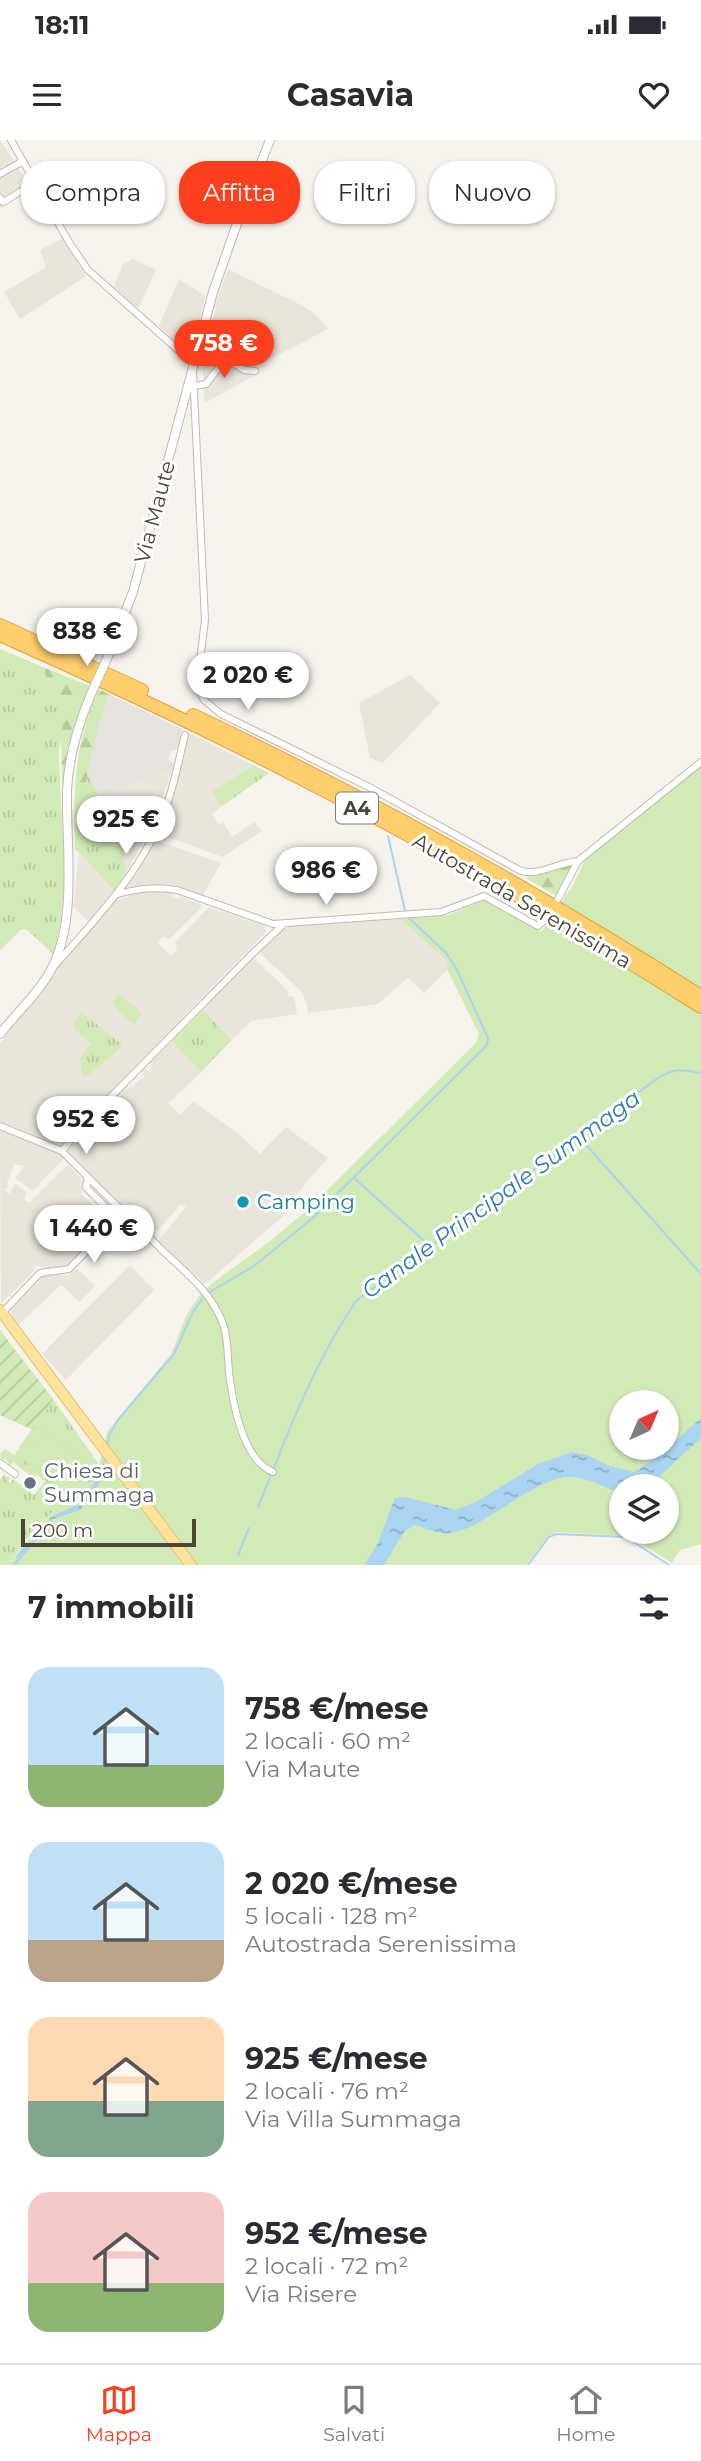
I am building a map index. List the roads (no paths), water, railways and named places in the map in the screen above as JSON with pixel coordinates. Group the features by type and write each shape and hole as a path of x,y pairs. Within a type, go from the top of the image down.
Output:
{"highway":[{"name":"Autostrada Serenissima","path":"0,625 95,667 239,737 402,821 541,899 701,996"},
{"name":"Autostrada Serenissima","path":"0,635 224,739 402,831 539,908 701,1007"}],"main road":[{"path":"1,1313 191,1565"}],"street":[{"path":"11,140 23,161"},
{"name":"Via Maute","path":"52,969 67,911 69,766 79,724 133,592 223,262 270,140"},
{"path":"0,174 21,162"},
{"path":"0,198 3,202 21,191"},
{"path":"60,224 88,270 194,362 205,620 197,685 204,700 221,714 369,787 520,871 528,873 568,862 578,862"},
{"path":"194,362 220,344 237,350 244,347"},
{"path":"195,386 208,382 213,372 222,364 232,362 244,370 255,371"},
{"path":"181,412 197,411"},
{"path":"3,1030 117,894 144,852 167,805 185,735"},
{"path":"558,899 578,862 701,762"},
{"path":"117,894 148,887 162,887 264,922 441,912 480,896 494,900 538,926 546,919"},
{"path":"62,1151 104,1104 285,922"},
{"path":"62,938 72,946"},
{"path":"0,1019 3,1030"},
{"path":"0,1126 62,1151 195,1282 223,1325 230,1382 244,1437 253,1456 266,1469 274,1472"},
{"path":"1,1313 40,1273 69,1269 107,1232 112,1222 109,1210 86,1187 88,1178"},
{"path":"0,1463 15,1474"}],"water":[{"path":"701,1418 701,1438 679,1458 679,1438"},
{"path":"572,1452 634,1472 652,1460 677,1460 662,1474 609,1474 609,1488 580,1478 560,1478 545,1483 480,1522 451,1533 414,1525 404,1532 384,1565 364,1565 377,1545 395,1498 405,1497 456,1510 476,1502 538,1464"},
{"path":"105,1465 99,1484 80,1510 53,1519 16,1565 12,1565 50,1518 79,1506 95,1485"}],"waterway":[{"path":"388,836 405,911"},
{"path":"208,1293 254,1266 314,1217 487,1045 488,1038 456,968 446,953 409,918"},
{"name":"Canale Principale Summaga","path":"274,1468 310,1382 356,1301 658,1078 679,1070 701,1073"},
{"path":"579,1137 701,1274"},
{"path":"355,1179 429,1245"},
{"path":"107,1446 117,1421 174,1354 193,1312 202,1299"},
{"path":"88,1494 101,1474 105,1459"},
{"name":"Canale Principale Summaga","path":"258,1507 271,1475"},
{"path":"54,1516 78,1506"},
{"name":"Canale Principale Summaga","path":"238,1555 249,1528"},
{"path":"32,1538 40,1529"},
{"path":"528,1565 549,1537 556,1534 626,1537 669,1565"},
{"path":"17,1557 27,1545"}],"place":[{"name":"Camping","path":"243,1202"},
{"name":"Chiesa di Summaga","path":"30,1483"}]}
